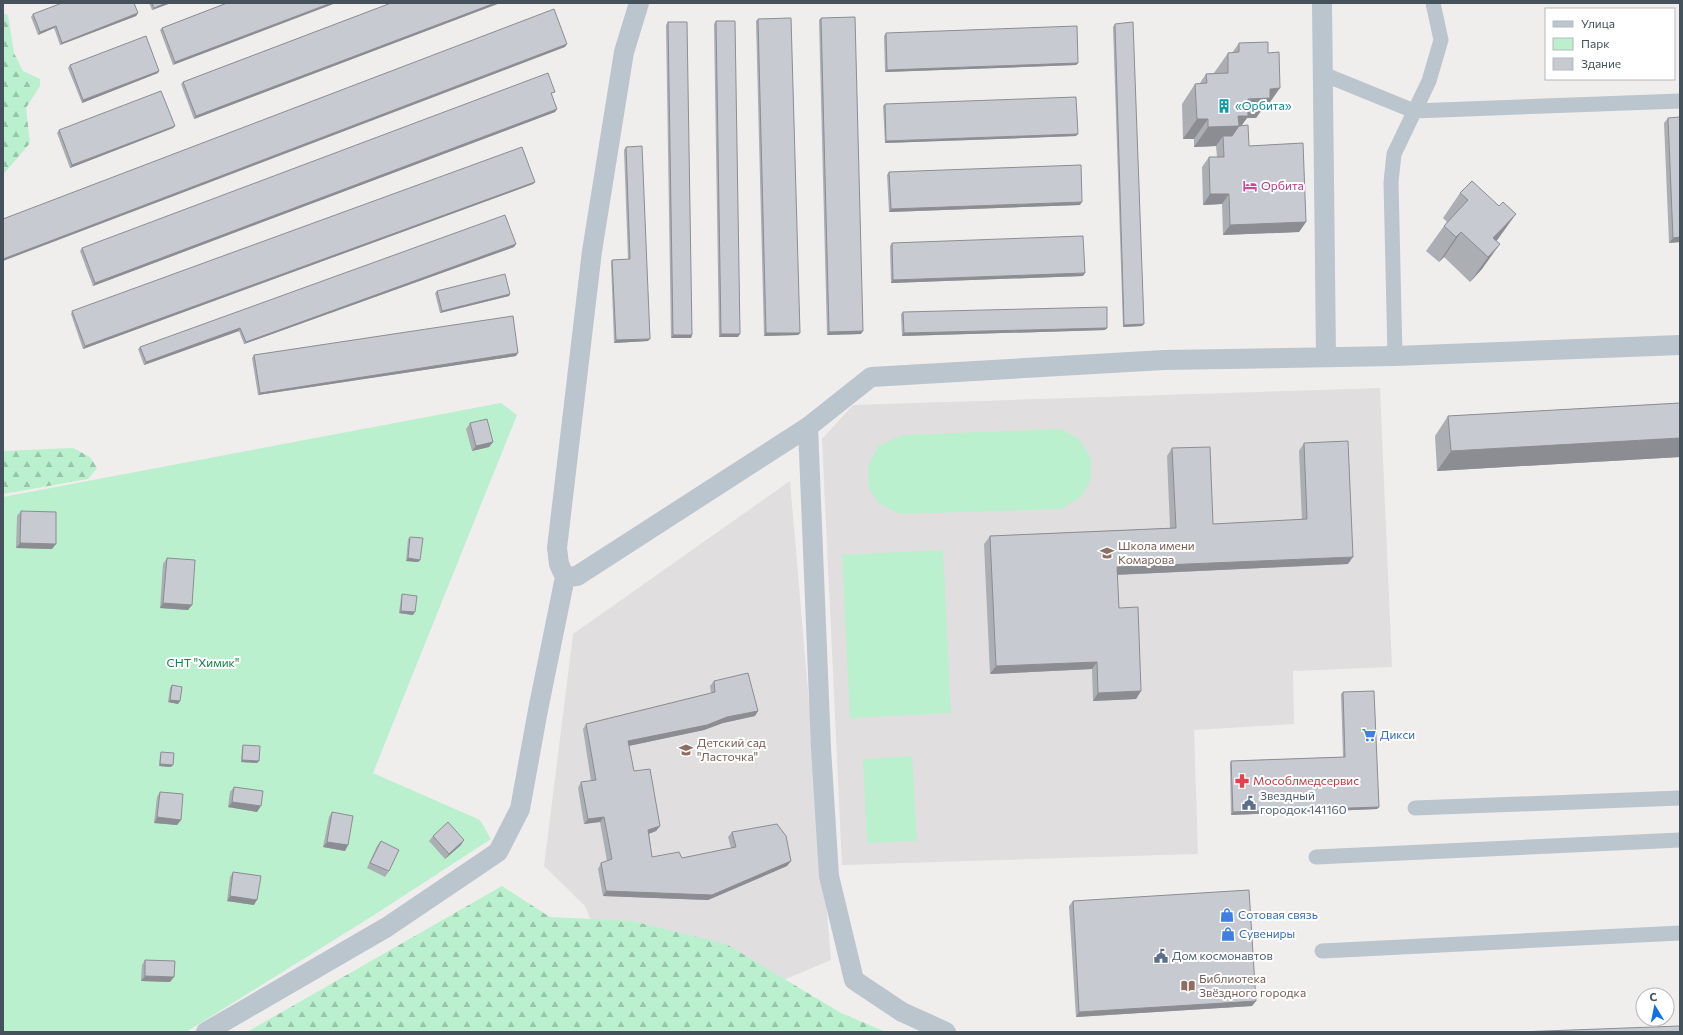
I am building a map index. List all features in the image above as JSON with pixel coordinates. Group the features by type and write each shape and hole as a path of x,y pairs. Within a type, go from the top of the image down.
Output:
{"street":[{"path":"206,1032 387,927 498,852 520,809 565,577 559,564 557,548 592,251 624,52 639,3"},
{"path":"1322,3 1326,356"},
{"path":"1395,356 1391,182 1394,154 1429,81 1440,40 1433,3"},
{"path":"1323,74 1414,111 1680,101"},
{"path":"565,577 577,576 808,427 871,377 1164,360 1395,356 1680,345"},
{"path":"808,427 821,748 829,876 854,980 902,1012 946,1032"},
{"path":"1415,808 1680,798"},
{"path":"1316,857 1680,840"},
{"path":"1322,951 1680,933"}],"shaded area":[{"name":"Школа имени Комарова","path":"1380,388 1392,667 1293,671 1294,724 1194,730 1198,854 842,865 822,439 853,405"},
{"name":"Детский сад \"Ласточка\"","path":"790,481 831,960 659,1032 636,1032 585,906 544,866 573,634"}],"green space":[{"path":"3,13 8,15 14,53 23,71 40,79 40,86 26,108 30,143 3,175"},
{"name":"СНТ \"Химик\"","path":"501,403 517,415 373,773 480,820 491,839 374,915 186,1032 3,1032 3,497"},
{"path":"1061,429 1080,440 1091,458 1091,479 1081,497 1061,509 900,514 880,504 869,489 868,467 878,446 903,435"},
{"path":"73,448 90,457 97,468 88,479 3,494 3,451"},
{"path":"943,550 951,713 850,718 842,555"},
{"path":"912,756 917,841 867,843 863,759"},
{"path":"502,886 550,917 632,921 726,944 841,1013 886,1032 247,1032"}],"building":[{"path":"62,3 134,3 138,13 62,43 56,26 40,32 33,14"},
{"path":"152,3 166,3 154,8"},
{"path":"227,3 331,3 175,62 162,28"},
{"path":"391,3 495,3 196,116 183,82"},
{"path":"554,9 567,44 3,259 3,219"},
{"path":"855,17 863,331 829,332 821,18"},
{"path":"791,18 800,333 766,333 758,19"},
{"path":"716,21 735,21 740,334 721,334"},
{"path":"668,22 687,22 692,335 673,335"},
{"path":"1133,22 1144,324 1124,325 1115,24"},
{"path":"1077,26 1078,63 887,70 886,33"},
{"path":"146,36 159,71 83,100 70,65"},
{"name":"«Орбита»","path":"1268,42 1268,53 1279,52 1280,88 1270,89 1270,98 1248,99 1248,116 1238,116 1239,126 1208,127 1208,119 1197,119 1195,84 1207,83 1206,74 1228,73 1228,53 1239,52 1239,43"},
{"path":"548,73 555,92 551,93 557,109 95,283 82,248"},
{"path":"161,91 175,126 72,165 59,130"},
{"path":"1076,97 1078,134 886,141 885,104"},
{"path":"1680,117 1680,237 1673,238 1668,118"},
{"name":"Орбита","path":"1248,125 1249,146 1303,143 1306,222 1230,225 1229,194 1210,194 1209,157 1224,157 1223,136 1232,136 1239,126"},
{"path":"642,146 650,339 616,340 612,260 630,259 626,147"},
{"path":"522,147 535,182 85,346 72,311"},
{"path":"1081,165 1082,202 891,209 889,172"},
{"path":"1472,181 1499,206 1503,202 1516,214 1493,238 1500,244 1488,257 1461,232 1456,237 1444,226 1468,200 1460,193"},
{"path":"505,215 516,244 246,342 240,328 146,362 140,347"},
{"path":"1083,236 1085,273 893,280 892,243"},
{"path":"505,274 510,294 442,311 437,291"},
{"path":"1107,307 1107,328 904,333 903,312"},
{"path":"513,316 518,353 260,393 254,355"},
{"path":"1680,403 1680,438 1451,451 1448,416"},
{"path":"487,419 493,442 476,446 470,423"},
{"path":"1348,441 1353,557 1117,567 1119,608 1138,607 1141,691 1098,693 1097,662 996,666 990,536 1176,528 1172,448 1210,447 1213,524 1307,519 1304,443"},
{"path":"21,511 56,512 56,544 20,543"},
{"path":"410,537 423,538 420,560 408,558"},
{"path":"167,558 195,560 192,605 163,603"},
{"path":"402,594 417,596 415,612 401,611"},
{"path":"748,673 758,711 727,717 707,725 628,741 634,771 650,769 660,826 648,830 652,857 679,852 682,858 736,847 732,832 777,824 786,836 791,861 712,895 606,891 601,863 612,859 604,817 588,819 581,782 596,780 586,724 715,692 714,681"},
{"path":"172,685 182,687 180,701 170,700"},
{"path":"1374,691 1379,807 1233,812 1231,761 1345,757 1343,692"},
{"path":"243,745 260,746 259,761 242,760"},
{"path":"161,752 174,753 173,765 160,764"},
{"path":"234,787 263,791 261,806 232,802"},
{"path":"160,792 183,794 181,820 157,817"},
{"path":"332,812 353,816 348,845 327,842"},
{"path":"448,822 464,840 449,854 433,836"},
{"path":"381,841 399,850 389,871 370,863"},
{"path":"233,872 261,876 257,900 230,896"},
{"name":"Дом космонавтов","path":"1249,890 1256,1001 1079,1012 1073,901"},
{"path":"145,960 175,961 174,977 145,976"},
{"path":"1680,1026 1680,1032 1518,1032 1675,1027"}],"place":[{"name":"«Орбита»","path":"1224,106"},
{"name":"Орбита","path":"1250,186"},
{"name":"Школа имени Комарова","path":"1107,553"},
{"name":"Дикси","path":"1369,735"},
{"name":"Детский сад \"Ласточка\"","path":"686,750"},
{"name":"Мособлмедсервис","path":"1242,781"},
{"name":"Звездный городок 141160","path":"1249,803"},
{"name":"Сотовая связь","path":"1227,915"},
{"name":"Сувениры","path":"1228,934"},
{"name":"Дом космонавтов","path":"1161,956"},
{"name":"Библиотека Звёздного городка","path":"1188,986"}]}
